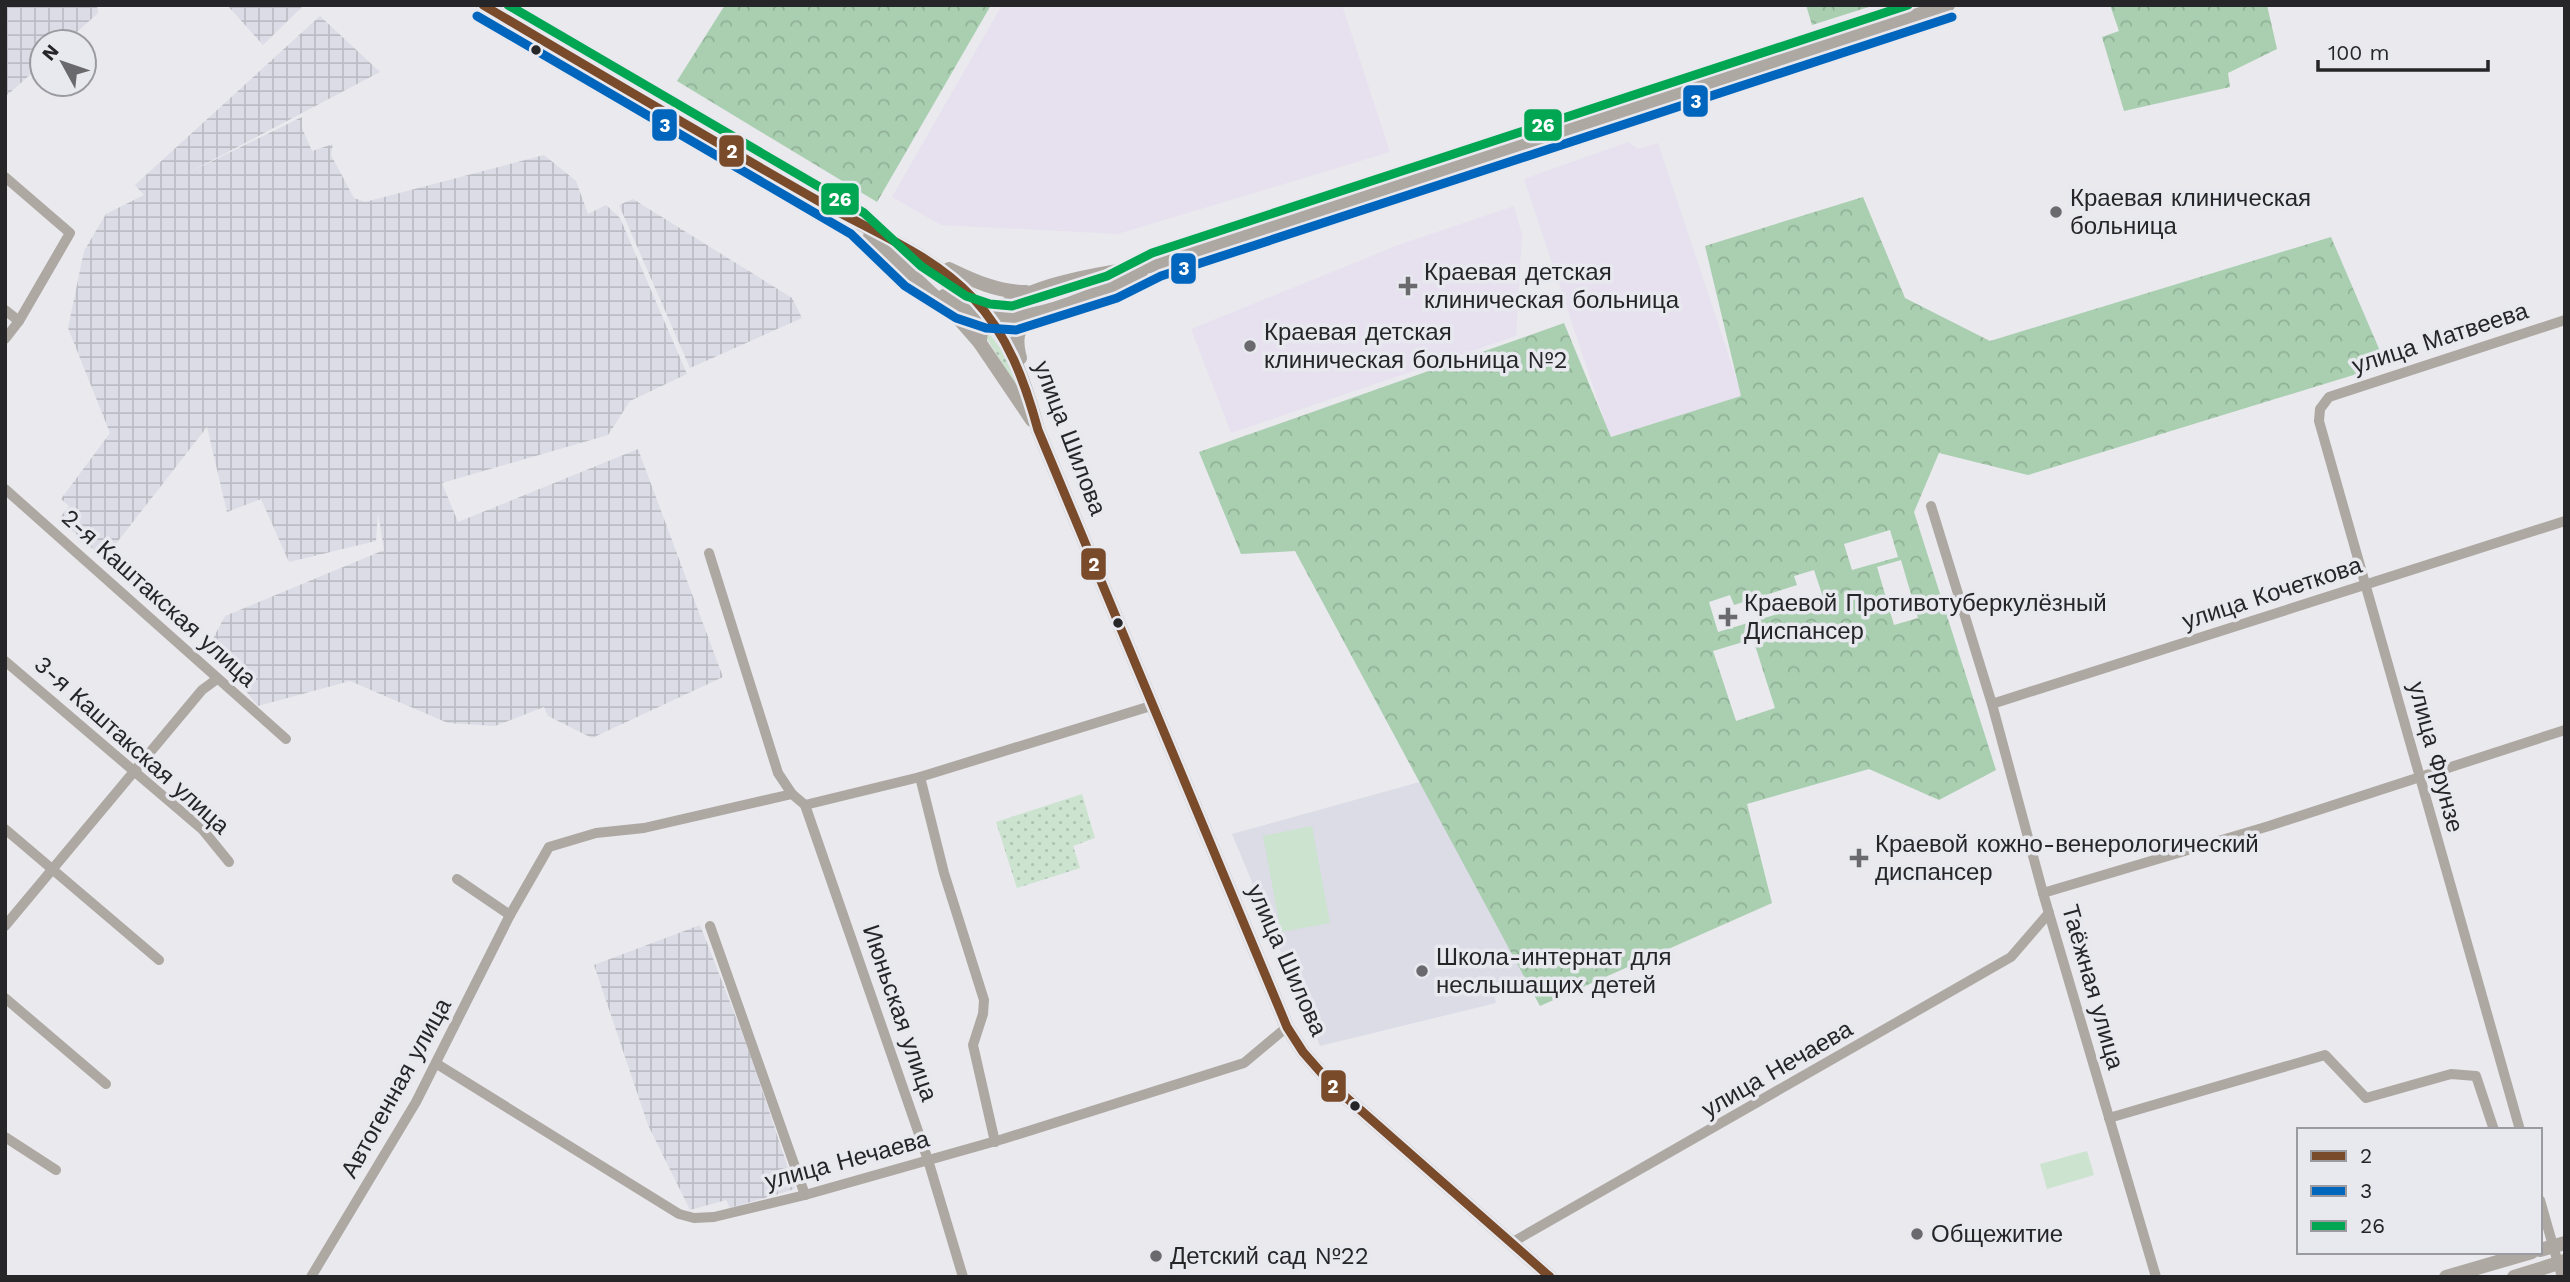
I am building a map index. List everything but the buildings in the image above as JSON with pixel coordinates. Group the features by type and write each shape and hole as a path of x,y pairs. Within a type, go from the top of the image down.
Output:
{"main road":[{"name":"улица Шилова","path":"483,5 858,225 926,258 957,282 988,316 1012,353 1026,384 1038,430 1287,1027 1303,1052 1332,1085 1550,1277"},
{"path":"913,276 961,307 988,316 1013,318 1037,313 1112,287 1156,265 1948,5"},
{"path":"858,225 980,343 1038,430"},
{"path":"926,258 975,282 1008,292 1038,292"},
{"path":"980,343 979,332 988,316 1005,303 1092,275 1156,265"},
{"path":"1026,384 1017,346 1017,332 1021,324 1037,313"},
{"path":"2446,1277 2525,1254"},
{"path":"2514,1277 2562,1267"}],"street":[{"path":"5,177 70,233 19,321 5,339"},
{"path":"5,310 19,321"},
{"name":"улица Матвеева","path":"2329,397 2565,320"},
{"name":"улица Фрунзе","path":"2329,397 2319,409 2319,421 2368,584 2418,777 2519,1128"},
{"name":"2-я Каштакская улица","path":"5,489 286,738"},
{"name":"Таёжная улица","path":"1931,506 1992,704 2043,893 2156,1277"},
{"name":"улица Кочеткова","path":"1992,704 2565,521"},
{"path":"709,553 778,773 792,794 805,805 920,777 1154,705"},
{"name":"3-я Каштакская улица","path":"5,662 203,830 229,862"},
{"path":"5,926 202,690 217,679"},
{"path":"2043,893 2269,826 2565,730"},
{"path":"920,777 941,862 984,1000 983,1014 973,1045 995,1142"},
{"name":"Автогенная улица","path":"311,1277 436,1064 510,915 549,847 596,833 644,828 792,794"},
{"name":"Июньская улица","path":"805,805 928,1160 963,1277"},
{"path":"5,829 159,960"},
{"path":"457,879 510,915"},
{"name":"улица Нечаева","path":"1511,1243 2011,957 2049,913"},
{"path":"710,926 805,1195"},
{"path":"5,998 106,1084"},
{"name":"улица Нечаева","path":"436,1064 679,1214 694,1218 714,1217 805,1195 995,1142 1244,1063 1287,1027"},
{"path":"2109,1118 2325,1055 2366,1098 2451,1074 2476,1076 2493,1128"},
{"path":"5,1137 55,1170"},
{"path":"2542,1207 2553,1247 2562,1267"}],"shaded area":[{"path":"5,5 97,5 98,13 81,28 28,28 28,76 5,97"},
{"path":"227,5 304,5 263,45"},
{"path":"1002,5 1342,5 1390,152 1118,234 941,225 892,197"},
{"path":"320,16 380,72 182,176 302,117 302,128 312,151 333,144 331,155 354,198 365,202 544,155 576,181 588,214 606,205 620,218 687,374 630,401 608,435 442,483 458,522 638,449 723,677 592,738 548,716 544,707 495,726 448,723 350,681 258,706 209,646 225,616 384,550 378,513 376,541 289,562 261,499 227,512 207,427 104,559 59,519 69,506 61,499 110,433 68,328 84,251 106,214 144,195 135,185"},
{"path":"1628,142 1638,149 1658,143 1742,396 1610,437 1524,179"},
{"path":"633,199 792,298 802,318 690,368 619,205"},
{"name":"Краевая детская клиническая больница","path":"1514,206 1522,235 1516,336 1231,433 1191,329 1401,244"},
{"path":"1434,778 1541,976 1493,991 1496,1003 1320,1046 1232,834"},
{"path":"700,925 749,1051 795,1189 730,1208 726,1200 690,1210 648,1125 594,965"}],"green space":[{"path":"725,5 991,5 877,202 677,81"},
{"path":"1806,5 1875,5 1812,25"},
{"path":"2110,5 2267,5 2277,49 2228,73 2230,87 2124,111 2102,37 2119,31"},
{"path":"1863,197 1905,298 1990,341 2331,237 2386,365 2028,475 1939,453 1914,512 1996,770 1939,800 1869,769 1747,804 1772,903 1540,1006 1295,551 1241,554 1199,452 1564,323 1611,437 1741,396 1705,246","holes":["1890,530 1898,557 1852,570 1844,544","1901,560 1918,618 1894,625 1877,567","1814,570 1824,600 1718,632 1709,602 1730,595 1734,605 1797,585 1794,576","1753,639 1775,708 1736,721 1713,651"]},
{"path":"915,261 959,288 962,295 957,298 911,264"},
{"path":"989,333 1017,371 1020,394 987,338"},
{"path":"1082,794 1095,838 1073,846 1080,868 1017,888 996,822"},
{"path":"1312,826 1330,923 1281,932 1263,836"},
{"path":"2087,1151 2094,1175 2047,1189 2040,1164"}],"transit line":[{"name":"2","path":"483,5 779,179 921,256 957,282 985,312 1014,360 1038,430 1287,1027 1303,1052 1332,1085 1550,1277"},
{"name":"26","path":"508,5 864,213 921,266 966,296 990,304 1012,306 1107,276 1152,253 1908,5"},
{"name":"3","path":"477,16 851,234 905,286 956,318 986,328 1016,330 1117,298 1161,276 1952,17"}],"place":[{"name":"Краевая клиническая больница","path":"2056,212"},
{"name":"Краевая детская клиническая больница","path":"1408,286"},
{"name":"Краевая детская клиническая больница №2","path":"1250,346"},
{"name":"Краевой Противотуберкулёзный Диспансер","path":"1728,617"},
{"name":"Краевой кожно-венерологический диспансер","path":"1859,858"},
{"name":"Школа-интернат для неслышащих детей","path":"1422,971"},
{"name":"Общежитие","path":"1917,1234"},
{"name":"Детский сад №22","path":"1156,1256"}]}
